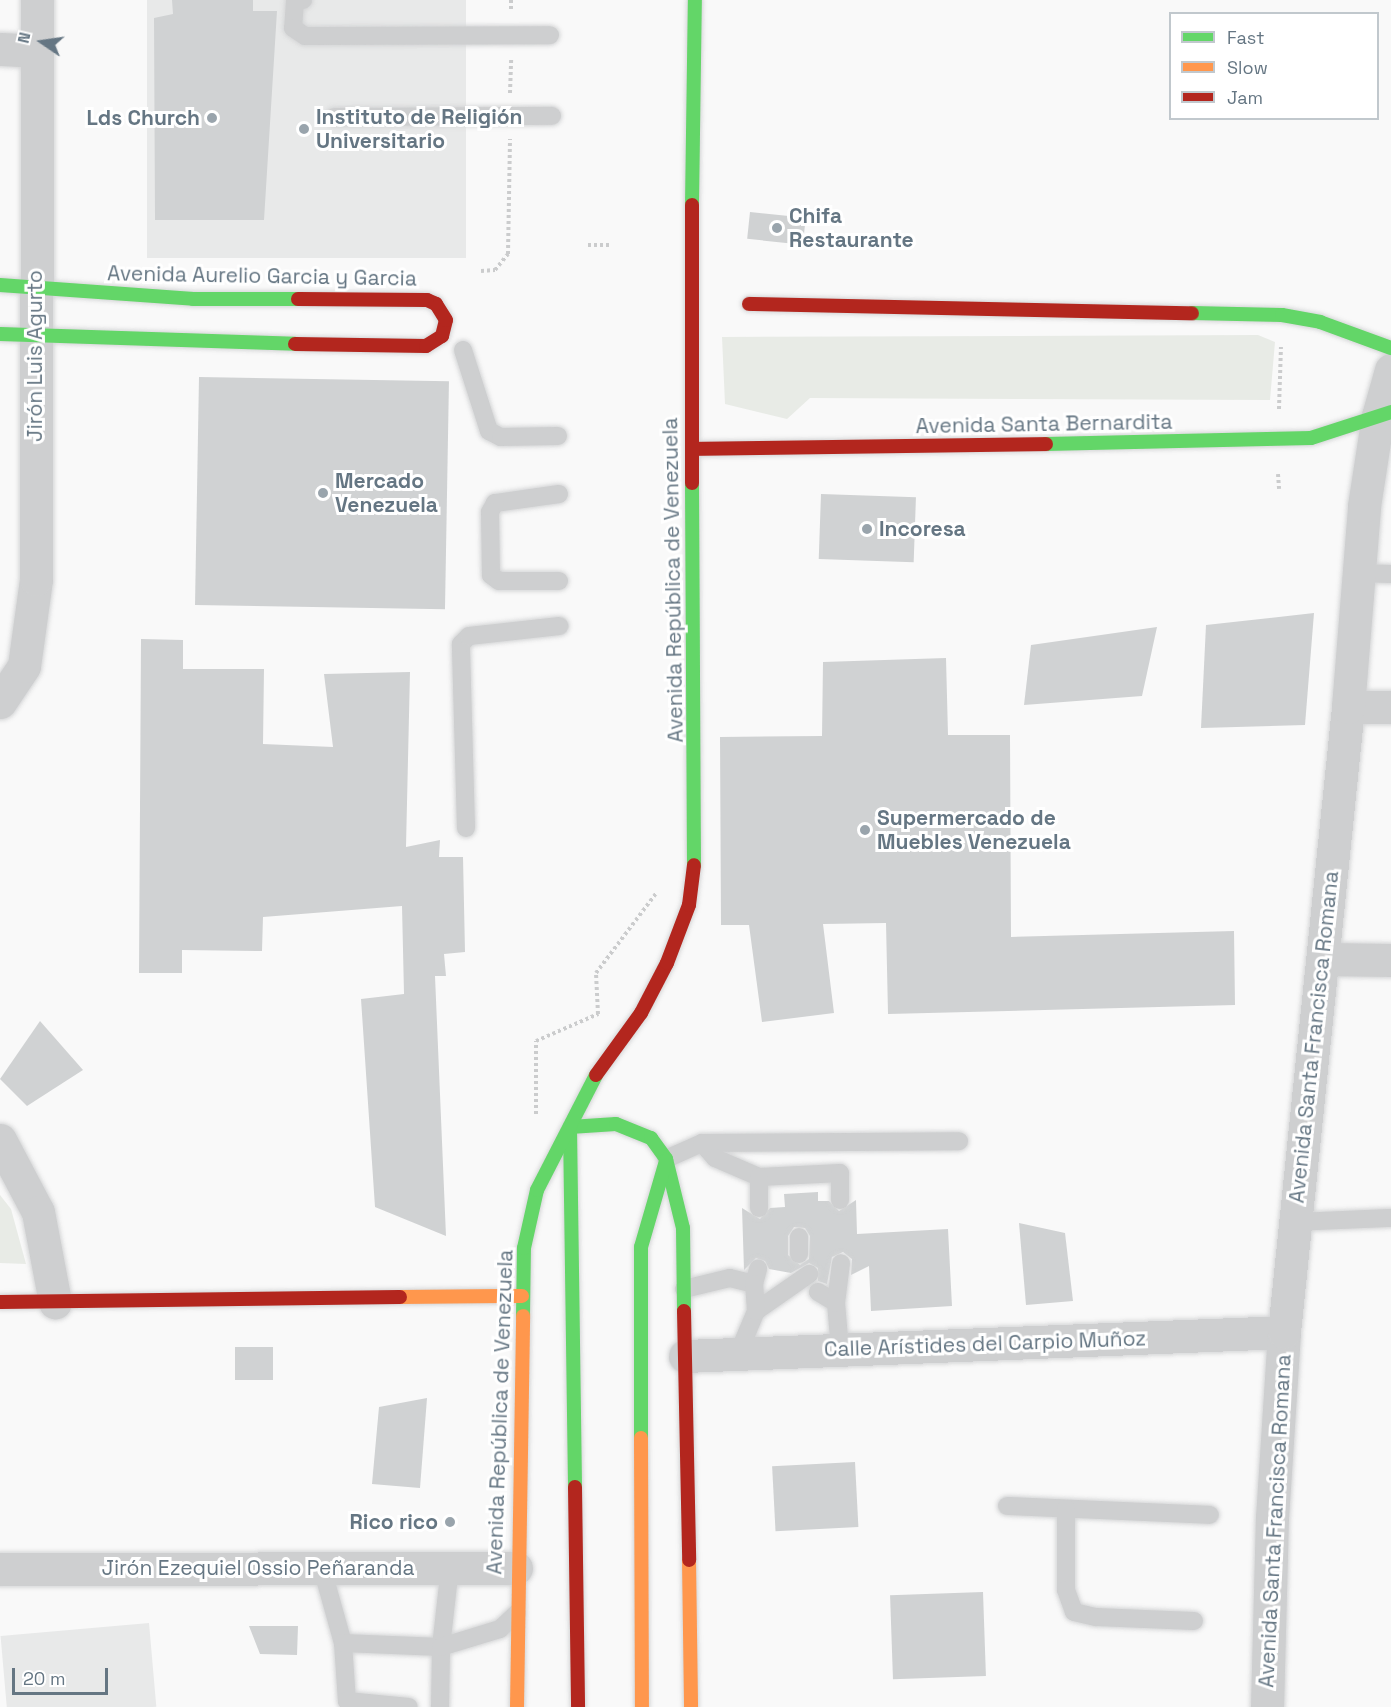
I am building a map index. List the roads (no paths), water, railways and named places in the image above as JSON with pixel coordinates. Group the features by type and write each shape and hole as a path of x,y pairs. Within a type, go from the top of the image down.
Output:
{"main road":[{"name":"Avenida República de Venezuela","path":"517,1707 516,1568 524,1248 537,1190 588,1087 656,987 689,904 697,839 693,449 695,0"},
{"name":"Avenida Aurelio Garcia y Garcia","path":"0,285 193,298 427,300 436,304 446,320 441,336 426,346 0,334"},
{"path":"749,304 1282,315 1320,322 1391,348"},
{"name":"Avenida Santa Bernardita","path":"693,449 1278,441 1311,438 1384,414"},
{"path":"570,1127 591,1123 634,1128 651,1138 666,1160 682,1228 691,1707"},
{"name":"Avenida República de Venezuela","path":"570,1127 578,1707"},
{"path":"642,1707 641,1247 666,1160"},
{"path":"0,1302 522,1296"}],"street":[{"name":"Jirón Luis Agurto","path":"0,702 24,666 33,624 37,0"},
{"path":"0,49 36,51"},
{"name":"Avenida Santa Francisca Romana","path":"1267,1707 1284,1332 1348,707 1359,573 1391,370"},
{"path":"1348,707 1391,707"},
{"path":"1323,959 1391,960"},
{"path":"0,1140 38,1212 55,1302"},
{"name":"Calle Arístides del Carpio Muñoz","path":"685,1356 1284,1332"},
{"name":"Jirón Ezequiel Ossio Peñaranda","path":"0,1569 516,1568"}],"lane":[{"path":"303,0 295,1 293,28 305,36 549,35"},
{"path":"334,117 552,116"},
{"path":"463,350 489,431 501,437 558,436"},
{"path":"559,494 495,502 490,512 490,575 499,581 559,581"},
{"path":"1359,573 1391,574"},
{"path":"466,828 461,644 469,636 559,626"},
{"path":"666,1160 702,1143 959,1141"},
{"path":"702,1143 715,1158 759,1177 797,1185 840,1173 840,1200"},
{"path":"759,1177 759,1208"},
{"path":"1295,1221 1391,1218"},
{"path":"840,1350 836,1303 841,1263"},
{"path":"756,1311 809,1274"},
{"path":"684,1289 730,1278 756,1276 756,1311 738,1354"},
{"path":"818,1292 836,1303"},
{"path":"1007,1506 1210,1515"},
{"path":"1066,1509 1066,1590 1074,1611 1096,1617 1194,1621"},
{"path":"440,1707 441,1647 450,1567"},
{"path":"322,1568 343,1643 347,1701 409,1707"},
{"path":"343,1643 441,1647 500,1629 517,1613"}],"place":[{"name":"Lds Church","path":"212,118"},
{"name":"Instituto de Religión Universitario","path":"304,129"},
{"name":"Chifa Restaurante","path":"777,228"},
{"name":"Mercado Venezuela","path":"323,493"},
{"name":"Incoresa","path":"867,529"},
{"name":"Supermercado de Muebles Venezuela","path":"865,830"},
{"name":"Rico rico","path":"450,1522"}]}
